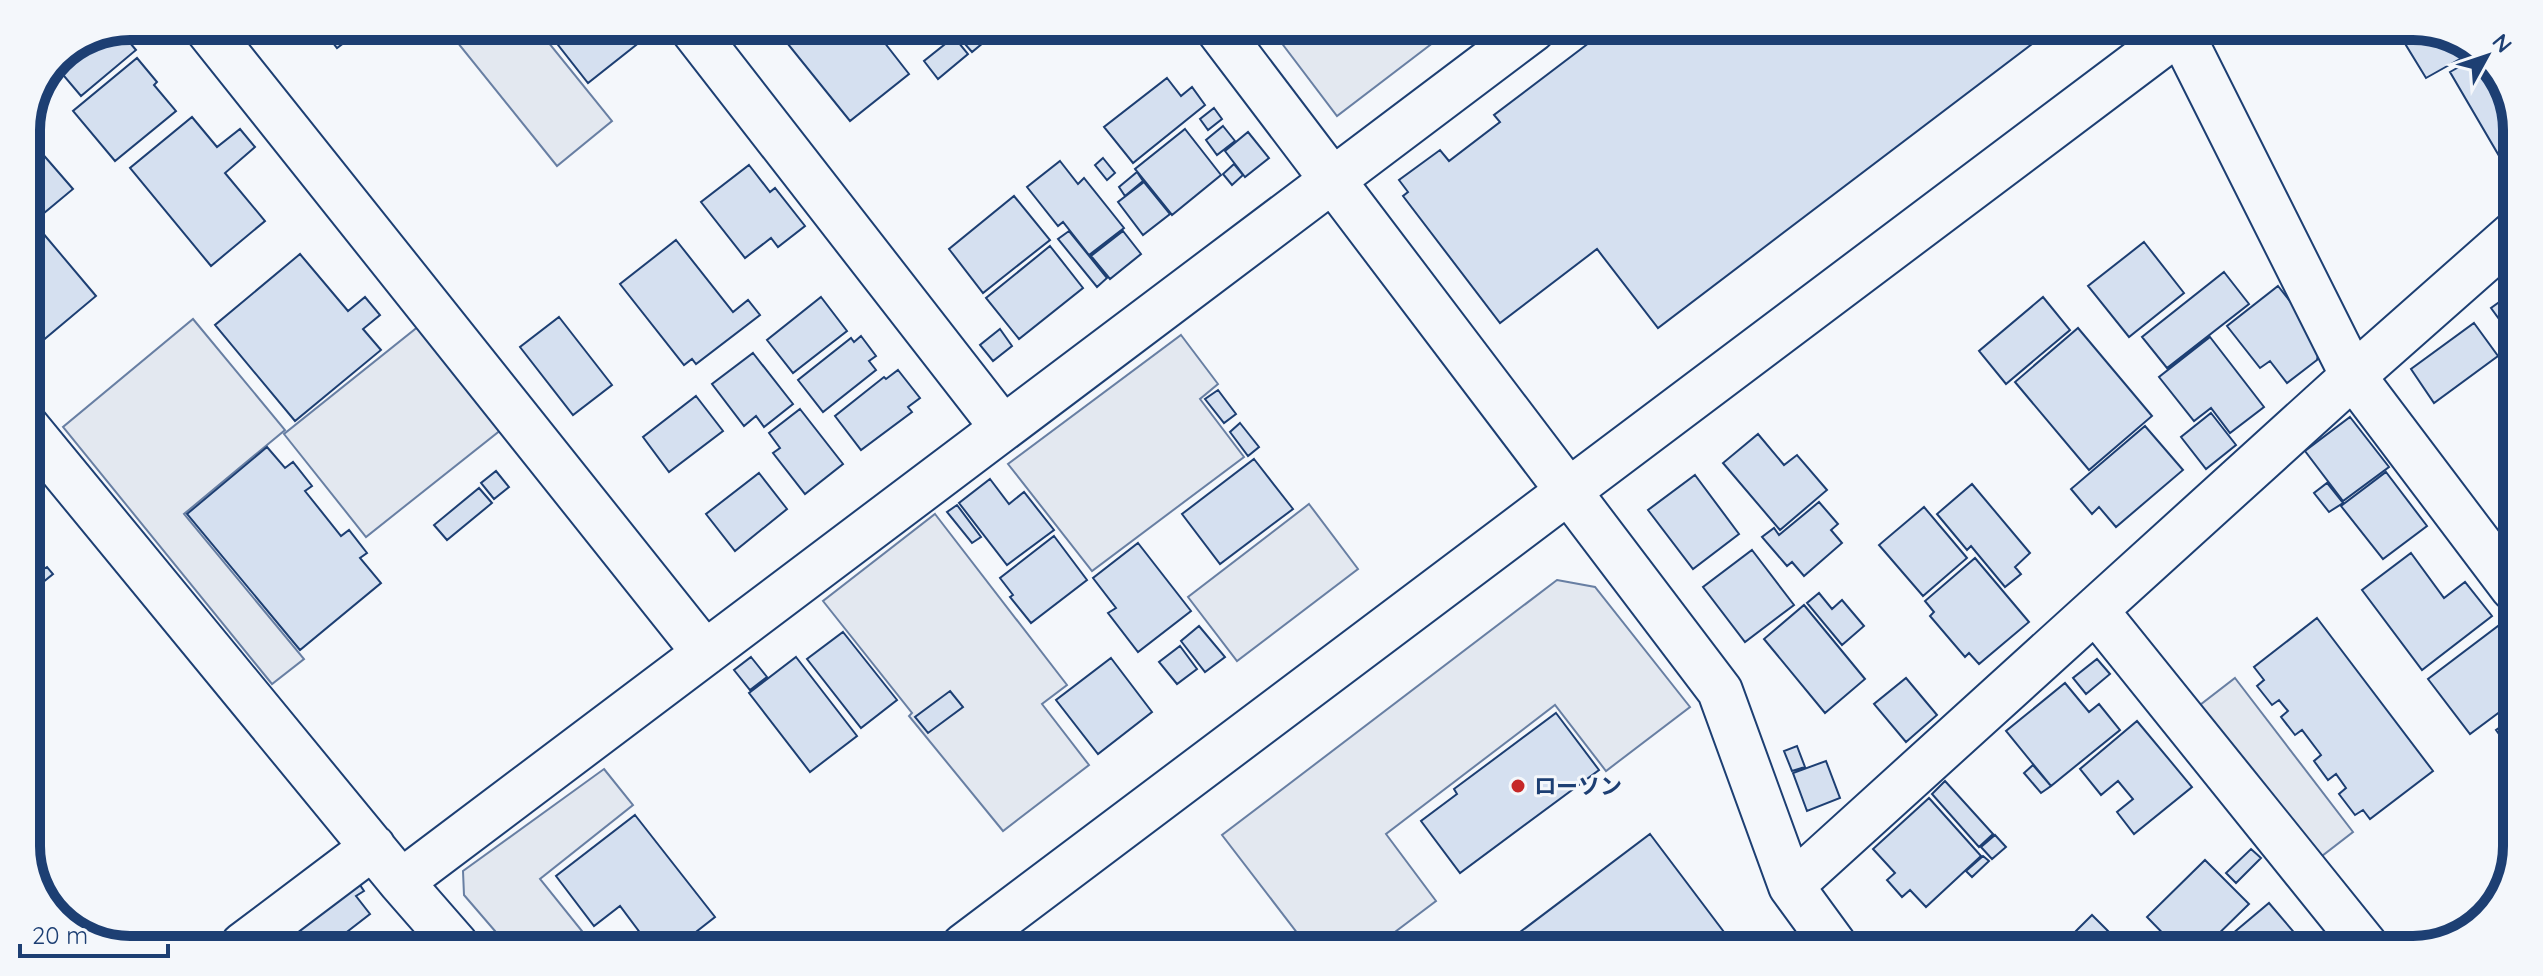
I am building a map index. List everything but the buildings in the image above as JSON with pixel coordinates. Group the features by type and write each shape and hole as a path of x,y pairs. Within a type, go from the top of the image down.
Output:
{"street":[{"path":"216,40 705,653"},
{"path":"701,40 1003,428"},
{"path":"1226,40 1720,691 1791,886 1828,936"},
{"path":"401,882 1518,40"},
{"path":"977,936 2168,40"},
{"path":"2185,40 2353,376 2503,575"},
{"path":"1791,886 2503,243"},
{"path":"40,443 448,936"},
{"path":"2096,611 2358,936"},
{"path":"255,936 373,847"}],"shaded area":[{"path":"455,40 547,40 612,121 557,166"},
{"path":"1279,40 1437,40 1337,116"},
{"path":"193,319 285,430 184,514 304,659 272,684 63,427"},
{"path":"419,326 502,429 366,537 284,434"},
{"path":"1181,335 1218,384 1200,399 1244,457 1092,571 1008,464"},
{"path":"1309,504 1358,569 1237,661 1188,597"},
{"path":"935,514 1067,685 1042,704 1089,765 1003,831 909,716 912,713 823,601"},
{"path":"1557,580 1595,587 1690,707 1606,771 1555,705 1386,834 1436,901 1390,936 1300,936 1222,835"},
{"path":"2235,678 2353,832 2318,859 2200,705"},
{"path":"604,769 633,805 540,879 586,936 499,936 464,895 463,871"}],"place":[{"name":"ローソン","path":"1518,786"}]}
